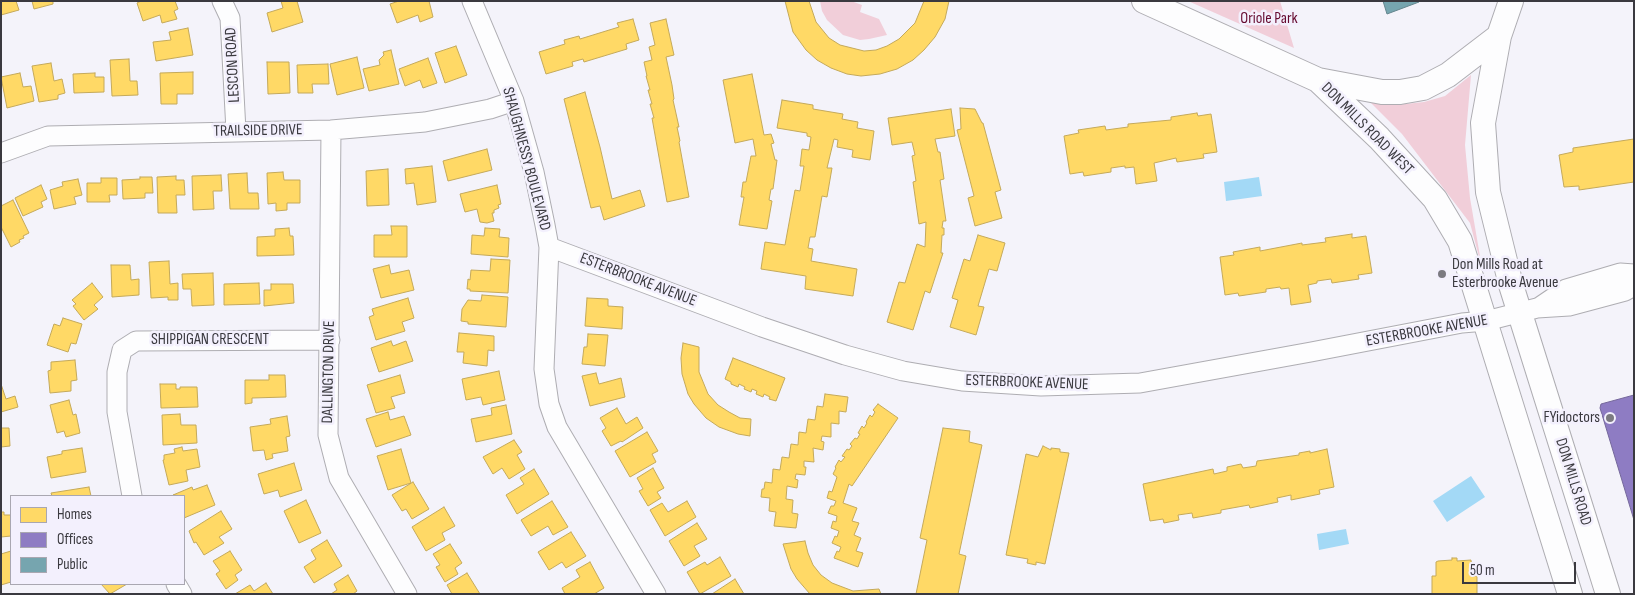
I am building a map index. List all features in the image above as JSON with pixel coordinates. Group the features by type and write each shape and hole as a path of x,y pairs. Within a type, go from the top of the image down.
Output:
{"main road":[{"name":"DON MILLS ROAD WEST","path":"1144,1 1318,80 1379,138 1434,199 1460,241 1486,321"},
{"name":"DON MILLS ROAD","path":"1510,1 1499,36 1484,123 1488,192 1529,311 1608,594"},
{"path":"1318,80 1382,92 1400,92 1422,88 1448,76 1499,36"},
{"path":"1486,321 1570,594"}],"street":[{"name":"LESCON ROAD","path":"222,1 230,18 236,131"},
{"name":"SHAUGHNESSY BOULEVARD","path":"472,1 514,101 534,172 549,247 544,369 549,404 557,427 656,594"},
{"name":"TRAILSIDE DRIVE","path":"1,153 48,136 331,130 426,122 496,108 514,101"},
{"name":"DALLINGTON DRIVE","path":"331,130 328,435 339,478 407,594"},
{"name":"ESTERBROOKE AVENUE","path":"549,247 762,327 845,355 903,371 962,381 1041,386 1140,383 1462,323 1486,321 1529,311"},
{"path":"1529,311 1566,289 1620,273 1634,274"},
{"path":"1529,311 1569,306 1625,291 1634,286"},
{"name":"SHIPPIGAN CRESCENT","path":"132,495 117,412 117,372 122,350 136,341 330,340"}],"green space":[{"path":"820,1 851,1 862,5 860,12 879,19 887,35 860,40 843,35 827,20 822,11"},
{"name":"Oriole Park","path":"1188,1 1280,1 1294,48"},
{"path":"1471,75 1465,145 1470,198 1482,268 1470,223 1402,134 1364,96 1396,105 1424,102 1445,96"}],"water":[{"path":"1259,177 1262,196 1226,201 1224,182"},
{"path":"1471,476 1485,497 1447,522 1433,501"},
{"path":"1346,529 1349,544 1319,550 1317,534"}],"building: Homes":[{"path":"1,1 16,1 19,10 1,15"},
{"path":"32,1 53,1 53,4 34,9"},
{"path":"141,1 175,1 178,9 174,11 177,19 162,23 160,15 143,21 137,3"},
{"path":"281,1 297,1 303,22 272,32 267,13 283,8"},
{"path":"399,1 429,1 433,17 420,22 418,15 397,23 390,4"},
{"path":"785,1 809,1 816,22 829,38 840,45 864,51 876,50 899,39 915,23 924,1 949,1 945,19 935,37 913,60 897,69 880,74 861,76 847,74 831,68 817,60 806,50 793,32"},
{"path":"633,19 639,40 626,44 627,49 584,62 583,59 572,62 573,66 546,74 539,52 565,44 564,40 579,36 580,39 619,27 617,23"},
{"path":"666,19 674,55 666,57 689,197 667,202 644,62 652,60 649,47 655,45 650,23"},
{"path":"188,28 193,55 156,61 153,42 171,40 169,32"},
{"path":"456,46 467,75 445,83 435,53"},
{"path":"391,50 399,84 369,91 363,69 380,65 379,60 384,55 383,52"},
{"path":"357,57 364,88 337,95 330,64"},
{"path":"428,58 437,83 423,88 420,80 405,86 399,69"},
{"path":"129,59 130,81 137,81 138,95 112,96 110,60"},
{"path":"267,62 289,62 290,93 268,94"},
{"path":"51,63 54,81 62,79 65,93 58,95 58,99 39,102 32,66"},
{"path":"328,64 329,84 312,84 313,93 298,93 297,65"},
{"path":"193,72 193,94 177,94 177,104 161,104 160,73"},
{"path":"20,73 23,87 31,86 34,101 7,108 1,77"},
{"path":"95,73 95,77 104,77 104,92 74,93 73,74"},
{"path":"752,74 764,135 771,134 774,143 771,144 775,160 777,160 773,189 771,189 769,200 772,201 767,229 739,225 744,197 741,197 743,182 746,182 751,156 756,156 753,139 735,143 723,80"},
{"path":"585,92 612,199 640,190 645,206 604,220 600,206 591,208 564,99"},
{"path":"782,100 813,105 813,109 843,114 842,119 858,122 857,128 874,131 870,160 852,157 853,150 837,147 838,140 834,139 827,168 832,168 827,197 822,196 815,237 810,237 808,248 813,249 811,261 857,269 853,296 805,289 806,276 761,269 765,242 785,245 795,190 800,191 804,166 800,166 802,149 809,150 811,137 807,136 807,133 777,128"},
{"path":"960,108 975,109 983,123 1001,190 995,192 1002,218 975,226 968,198 974,196 957,130 961,129"},
{"path":"951,109 955,136 935,139 938,152 940,152 944,179 940,180 946,221 943,221 942,228 944,228 944,235 942,235 941,253 943,253 930,293 925,291 913,330 887,322 899,282 905,283 917,244 925,247 926,222 919,224 913,182 916,181 912,156 915,155 912,142 892,145 888,118"},
{"path":"1197,113 1198,116 1211,114 1217,152 1203,154 1204,158 1177,162 1176,158 1154,163 1157,181 1136,184 1134,167 1125,168 1125,166 1111,168 1111,172 1084,176 1083,172 1070,174 1064,136 1079,133 1078,130 1105,126 1106,130 1128,127 1128,124 1171,120 1171,117"},
{"path":"1634,139 1634,182 1579,190 1579,186 1564,187 1559,155 1573,152 1573,148"},
{"path":"487,149 492,170 448,181 443,161"},
{"path":"432,166 436,202 417,205 414,183 406,184 405,169"},
{"path":"388,169 389,205 367,206 366,171"},
{"path":"283,172 284,180 300,180 300,203 287,203 287,210 276,211 276,203 268,204 267,173"},
{"path":"247,173 248,193 258,193 259,209 230,209 228,174"},
{"path":"221,175 222,191 213,191 214,209 193,210 192,176"},
{"path":"176,176 176,180 184,180 185,195 176,195 177,213 158,213 157,177"},
{"path":"140,177 152,177 153,193 145,193 145,198 123,199 122,180 140,179"},
{"path":"101,178 117,178 117,195 109,195 110,202 87,202 87,183 101,183"},
{"path":"78,179 82,195 74,197 76,204 54,209 50,190 63,186 62,182"},
{"path":"41,185 47,199 41,202 43,207 23,216 15,198"},
{"path":"497,185 501,204 492,213 494,221 480,222 477,209 465,212 460,194"},
{"path":"13,200 29,233 19,240 20,242 11,247 1,227 1,206"},
{"path":"391,226 407,226 407,257 374,257 374,235 392,235"},
{"path":"289,228 290,236 293,236 294,255 257,256 257,237 275,236 275,229"},
{"path":"485,228 500,229 499,237 509,238 508,257 471,254 472,235 484,236"},
{"path":"1352,234 1352,238 1366,236 1372,273 1358,275 1359,279 1332,283 1331,279 1317,281 1317,283 1308,285 1311,302 1291,305 1289,288 1266,289 1266,292 1239,296 1238,293 1225,295 1220,257 1234,255 1233,252 1260,247 1260,251 1302,243 1302,245 1326,242 1325,238"},
{"path":"978,235 1005,243 997,271 989,269 978,306 984,307 976,335 950,327 958,300 952,298 964,259 970,261"},
{"path":"491,259 510,260 508,293 470,291 470,289 467,289 471,270 490,271"},
{"path":"169,261 170,284 178,283 178,300 168,300 168,297 151,298 149,262"},
{"path":"111,265 130,265 131,280 139,279 139,295 112,297"},
{"path":"389,265 391,274 409,270 414,290 381,298 373,269"},
{"path":"213,273 214,305 192,306 191,289 183,289 182,274"},
{"path":"92,283 103,297 94,305 98,309 84,320 73,306 76,304 72,300"},
{"path":"259,283 260,304 224,305 224,284"},
{"path":"271,284 293,284 294,303 264,306 264,290 271,290"},
{"path":"482,295 508,297 506,327 468,324 468,322 461,321 462,309 468,300 481,301"},
{"path":"408,298 414,318 402,322 405,331 376,340 369,317 374,315 372,309"},
{"path":"587,298 608,299 608,306 623,307 622,329 585,326"},
{"path":"63,318 82,324 76,344 71,343 68,352 47,345 54,324 60,326"},
{"path":"459,333 494,336 494,351 488,350 487,366 463,363 464,352 457,352"},
{"path":"588,334 608,335 605,366 582,364 584,347 587,347"},
{"path":"391,341 393,346 406,341 413,361 379,372 371,348"},
{"path":"683,343 699,347 699,372 708,394 718,405 729,412 740,418 751,419 750,436 719,427 706,418 694,404 688,394 682,374 681,358"},
{"path":"733,358 785,378 776,401 769,399 770,397 764,394 763,397 756,394 757,391 752,389 751,392 744,389 745,387 739,384 738,387 731,384 731,382 725,379"},
{"path":"75,360 77,380 71,381 71,391 50,393 48,371 51,370 51,362"},
{"path":"499,371 505,400 483,405 481,397 466,400 462,379"},
{"path":"596,373 599,384 621,378 625,397 590,406 582,376"},
{"path":"269,375 285,375 286,397 252,398 252,403 245,404 245,380 269,380"},
{"path":"400,375 405,393 391,397 395,408 376,413 367,385"},
{"path":"1,384 6,399 15,396 18,407 1,412"},
{"path":"160,384 176,384 176,389 180,389 180,387 197,387 198,407 161,408"},
{"path":"825,394 848,397 846,412 839,411 839,424 831,423 831,437 822,436 821,441 824,442 823,450 813,448 814,462 804,461 804,467 806,467 805,475 796,474 795,479 798,480 797,488 787,486 786,499 793,500 792,513 798,514 796,528 774,526 776,512 769,511 770,498 761,497 762,489 764,489 765,482 772,483 773,469 780,470 782,457 789,458 791,444 798,445 799,432 806,433 808,419 815,420 817,406 823,407"},
{"path":"69,400 73,415 76,414 80,433 66,437 64,431 57,433 50,405"},
{"path":"878,404 898,418 852,486 849,484 843,503 857,508 852,521 859,523 854,535 861,538 856,551 863,553 858,567 834,558 841,547 832,543 839,531 831,528 833,521 836,522 837,516 828,513 836,501 827,498 829,491 832,492 837,477 833,474 835,467 839,460 841,462 845,457 842,456 852,446 850,444 855,438 857,439 862,426 864,428"},
{"path":"506,405 512,434 476,442 471,419 492,415 491,408"},
{"path":"617,408 626,424 637,417 643,428 622,442 611,446 602,431 606,428 600,418"},
{"path":"388,412 390,420 404,416 411,435 376,447 366,419"},
{"path":"180,414 181,425 196,425 197,443 163,445 162,415"},
{"path":"287,416 290,436 286,437 288,451 272,454 273,458 266,460 264,450 253,451 250,427 271,424 270,419"},
{"path":"1,428 9,428 10,446 1,447"},
{"path":"943,428 970,431 969,442 982,445 959,554 966,556 958,594 916,594 927,540 920,538"},
{"path":"647,432 658,451 652,454 656,462 630,477 615,451"},
{"path":"514,440 522,452 517,455 525,469 509,479 502,468 493,474 483,457"},
{"path":"1043,446 1051,450 1051,448 1060,449 1060,452 1069,453 1045,564 1036,562 1036,565 1027,563 1028,559 1006,555 1026,454 1038,457"},
{"path":"182,447 183,451 197,449 200,467 186,470 188,481 169,485 163,460 164,455 175,453 174,449"},
{"path":"82,448 86,472 51,478 47,457 62,454 62,451"},
{"path":"401,449 411,483 388,490 377,456"},
{"path":"1327,449 1334,487 1319,490 1320,494 1291,500 1291,495 1277,498 1278,502 1250,508 1249,505 1221,510 1221,513 1193,518 1192,513 1178,515 1179,520 1164,523 1163,519 1150,521 1143,484 1213,469 1214,474 1227,471 1227,467 1241,464 1243,468 1256,466 1257,461"},
{"path":"294,463 302,490 280,497 278,490 264,494 258,474"},
{"path":"653,468 664,488 657,492 661,498 648,506 639,491 643,489 637,478"},
{"path":"534,469 549,494 517,514 506,495 524,484 520,478"},
{"path":"413,482 429,509 412,519 406,509 402,511 392,495"},
{"path":"207,485 215,505 185,518 185,495 173,495 192,487 193,490"},
{"path":"89,487 91,495 52,495 51,493"},
{"path":"306,500 321,533 299,543 284,511"},
{"path":"552,501 568,527 553,535 548,526 531,536 521,520"},
{"path":"687,501 696,517 665,536 650,510 662,503 668,512"},
{"path":"444,507 455,526 442,533 445,540 426,551 412,527"},
{"path":"221,511 232,529 219,537 224,543 204,555 196,542 194,543 189,531"},
{"path":"1,512 4,512 4,515 10,515 10,536 1,537"},
{"path":"697,523 707,539 694,546 700,556 684,566 669,541"},
{"path":"571,532 586,556 566,568 562,562 549,570 538,552"},
{"path":"327,540 342,566 314,583 304,567 316,559 311,550"},
{"path":"805,541 813,565 821,575 832,583 853,591 879,589 881,594 810,594 791,569 783,544"},
{"path":"450,544 462,563 455,568 458,574 445,582 436,567 440,565 433,554"},
{"path":"10,551 10,582 1,585 1,554"},
{"path":"230,551 242,570 235,575 238,580 226,589 216,574 220,571 213,561"},
{"path":"720,557 731,576 700,594 687,572 705,562 707,565"},
{"path":"1452,558 1457,558 1457,561 1471,560 1472,576 1477,576 1477,594 1432,594 1432,576 1436,576 1436,562 1452,560"},
{"path":"590,562 604,588 594,594 565,594 562,588 580,577 576,570"},
{"path":"467,573 480,594 452,594 447,585"},
{"path":"348,575 357,591 353,594 331,594 337,590 334,584"},
{"path":"735,579 744,594 712,594"},
{"path":"266,583 273,594 235,594 250,585 254,591"},
{"path":"102,585 125,585 110,594"}],"building: Offices":[{"path":"1634,395 1634,520 1600,408 1601,404"}],"building: Public":[{"path":"1383,1 1419,1 1419,2 1387,14"}],"place":[{"name":"Don Mills Road at Esterbrooke Avenue","path":"1442,274"},
{"name":"FYidoctors","path":"1610,418"}]}
